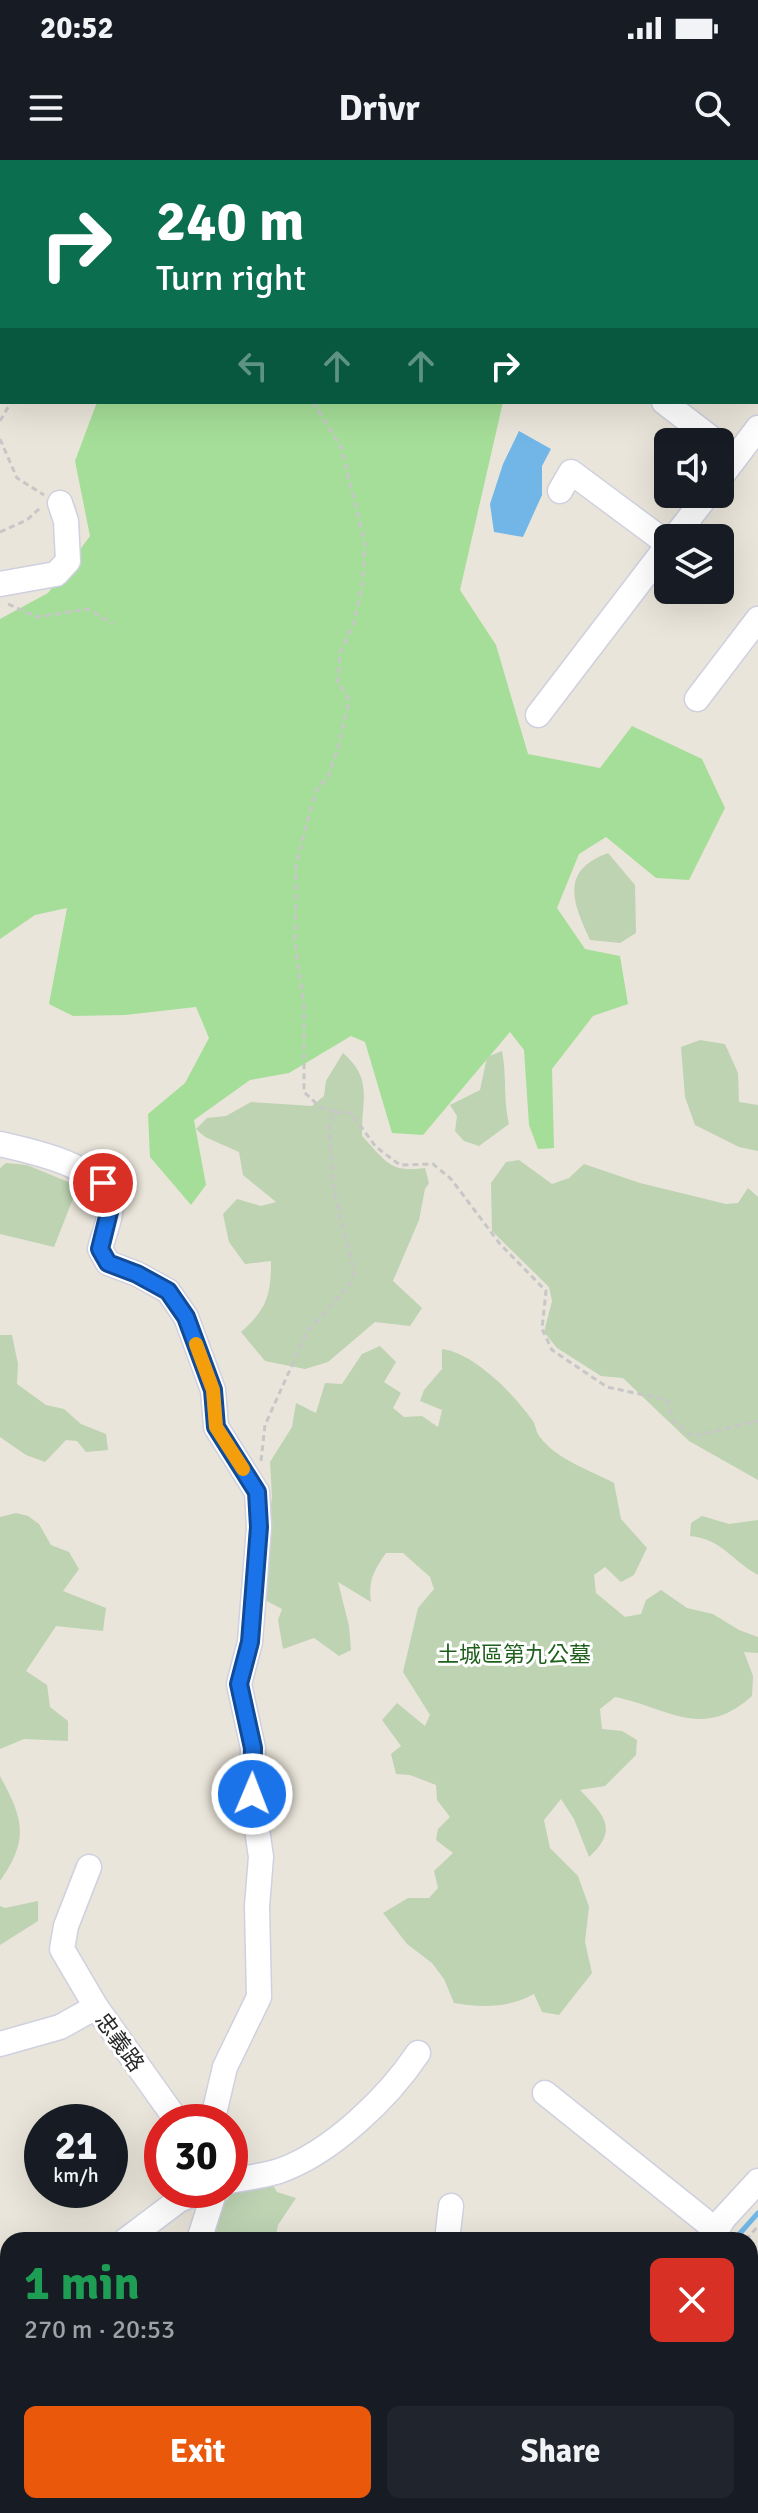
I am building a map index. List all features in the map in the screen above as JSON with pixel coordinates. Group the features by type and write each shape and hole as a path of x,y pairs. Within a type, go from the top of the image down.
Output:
{"street":[{"path":"667,404 698,428"},
{"path":"734,442 758,428"},
{"path":"560,491 571,472 654,534"},
{"path":"0,584 56,574 68,561 66,521 60,503"},
{"path":"685,524 697,508"},
{"path":"538,715 654,563"},
{"path":"697,699 758,619"},
{"path":"0,1144 27,1150 78,1169 103,1183 111,1204 100,1249 108,1263 168,1291 186,1317 213,1390 216,1427 257,1492 259,1527 250,1642 239,1684 253,1748 252,1794 261,1857 257,1906 259,1997 225,2067 216,2104"},
{"path":"89,1867 66,1926 62,1949 96,2007"},
{"name":"忠義路","path":"0,2044 60,2027 96,2007 165,2104"},
{"path":"248,2177 280,2171 330,2144 398,2083 418,2053"},
{"path":"545,2093 709,2232"},
{"path":"716,2232 758,2181"},
{"path":"448,2232 451,2206"},
{"path":"137,2232 168,2208"},
{"path":"202,2232 209,2208"}],"path":[{"path":"314,404 341,447 365,543 362,588 354,622 340,653 338,682 349,700 338,749 328,776 316,791 296,863 295,944 304,1006 304,1092 320,1107 351,1113 376,1147 400,1165 433,1164 451,1179 500,1244 546,1291 542,1329 552,1350 607,1387 667,1400 674,1422 693,1436 758,1421"},
{"path":"0,439 17,478 50,499 27,520 0,532"},
{"path":"0,603 37,617 88,609 113,624"},
{"path":"257,1492 265,1425 307,1332 350,1284 354,1271 334,1192 329,1124 335,1112"}],"green space":[{"path":"96,404 503,404 460,590 496,645 528,754 600,768 632,726 702,759 725,808 689,880 656,878 606,837 579,854 557,908 585,949 620,956 628,1004 593,1016 552,1069 554,1148 538,1149 529,1125 524,1050 510,1032 423,1135 392,1133 365,1042 351,1036 289,1073 250,1080 194,1120 206,1185 191,1205 150,1157 148,1114 185,1083 209,1038 196,1007 125,1015 73,1016 49,1004 67,908 35,915 0,939 0,619 48,593 90,536 75,461"},
{"path":"608,853 635,885 636,933 620,943 590,940 575,901 576,879 582,869 592,860"},
{"path":"700,1040 725,1044 738,1073 739,1102 758,1105 758,1151 739,1147 695,1125 685,1097 681,1047"},
{"path":"502,1051 509,1124 479,1146 464,1141 455,1131 457,1116 450,1105 480,1090 487,1057"},
{"path":"343,1053 359,1072 362,1082 362,1136 396,1167 425,1168 429,1183 419,1220 393,1281 422,1308 410,1326 375,1322 328,1362 305,1369 265,1361 241,1332 257,1316 266,1301 271,1261 245,1264 229,1242 223,1214 237,1199 261,1206 276,1202 243,1175 239,1152 205,1137 196,1129 207,1118 226,1116 251,1102 312,1106 324,1096 326,1081"},
{"path":"519,1160 552,1184 569,1178 584,1164 640,1183 726,1204 738,1203 748,1188 758,1197 758,1480 689,1441 623,1378 601,1376 557,1348 544,1332 552,1301 549,1287 492,1231 491,1183 506,1162"},
{"path":"6,1163 27,1165 78,1186 54,1247 0,1234 0,1168"},
{"path":"0,1335 12,1335 18,1364 17,1384 46,1405 64,1409 81,1424 106,1434 108,1450 86,1452 77,1441 66,1440 45,1462 26,1455 0,1437"},
{"name":"土城區第九公墓","path":"380,1346 396,1362 384,1382 401,1393 393,1408 404,1417 422,1416 438,1427 442,1410 420,1401 424,1390 442,1369 442,1349 454,1352 480,1366 504,1387 555,1452 614,1483 621,1519 647,1548 634,1575 621,1582 605,1567 594,1575 596,1593 625,1617 641,1614 646,1600 661,1590 687,1608 713,1614 739,1630 758,1637 758,1653 744,1652 753,1676 752,1696 717,1717 685,1718 615,1697 600,1709 602,1729 622,1731 637,1740 636,1755 605,1786 580,1790 605,1822 604,1838 589,1857 574,1819 561,1799 544,1820 550,1848 578,1876 589,1907 585,1942 592,1973 559,2015 542,2012 534,1994 496,2006 454,2003 444,1979 432,1963 407,1944 383,1913 408,1898 429,1898 438,1888 434,1871 453,1853 436,1840 438,1829 450,1817 437,1800 436,1785 410,1775 396,1774 391,1754 401,1746 382,1720 397,1703 425,1726 430,1715 403,1672 418,1608 434,1589 430,1577 403,1553 386,1553 373,1576 371,1602 338,1582 349,1626 351,1650 339,1656 314,1638 283,1649 278,1620 282,1609 259,1597 272,1497 270,1462 292,1427 296,1403 316,1413 325,1383 342,1384 362,1354"},
{"path":"16,1513 28,1516 39,1524 51,1545 69,1552 79,1569 63,1591 106,1608 103,1631 56,1626 26,1671 47,1685 50,1707 68,1721 68,1741 24,1739 0,1749 0,1517"},
{"path":"702,1516 729,1524 758,1520 758,1575 710,1541 690,1536 691,1523"},
{"path":"0,1776 14,1805 20,1829 16,1853 0,1881"},
{"path":"38,1901 38,1921 0,1945 0,1906 5,1908"},
{"path":"265,2171 277,2192 296,2198 277,2232 201,2232 220,2208 248,2208 248,2177"}],"water":[{"path":"519,431 551,449 542,466 542,495 523,537 494,532 490,504 503,464"}],"waterway":[{"path":"741,2232 758,2213"}],"slow traffic":[{"path":"196,1344 213,1390 216,1427 243,1469"}],"route":[{"path":"103,1183 111,1204 100,1249 108,1263 168,1291 186,1317 213,1390 216,1427 257,1492 259,1527 250,1642 239,1684 253,1748 252,1794"}]}
